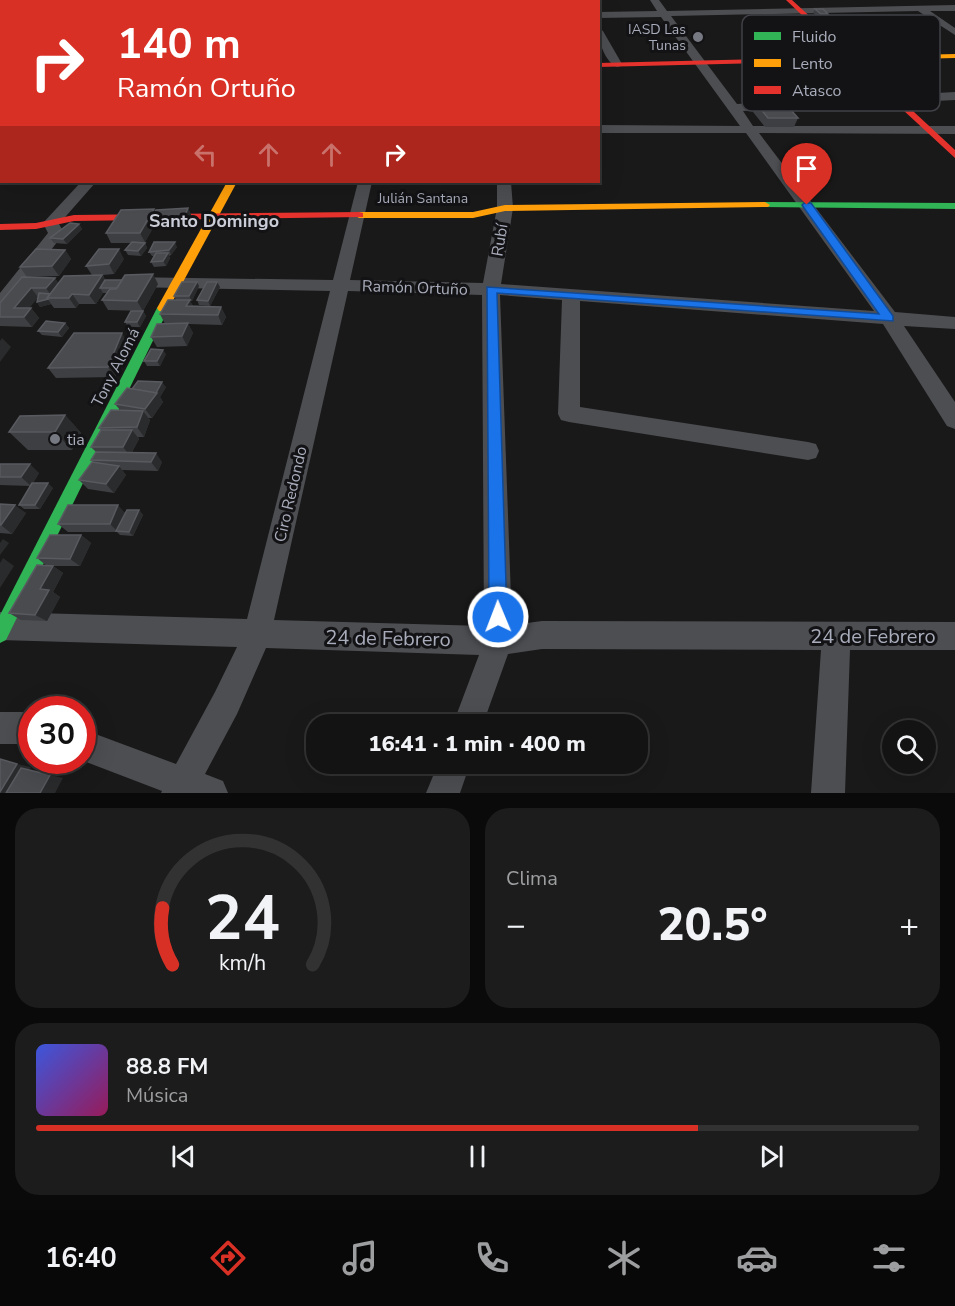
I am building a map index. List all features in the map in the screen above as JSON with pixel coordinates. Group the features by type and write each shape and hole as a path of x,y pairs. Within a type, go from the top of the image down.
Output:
{"street":[{"path":"654,0 889,318 955,420"},
{"path":"789,0 805,15"},
{"path":"908,0 930,15"},
{"path":"600,15 955,8"},
{"path":"940,22 955,32"},
{"path":"600,34 617,64"},
{"path":"940,56 955,56"},
{"path":"600,65 742,62"},
{"path":"940,97 955,96"},
{"path":"734,108 742,108"},
{"path":"908,111 955,155"},
{"path":"600,129 955,130"},
{"path":"0,305 56,233 51,223 88,183"},
{"name":"Tony Alomá","path":"1,629 177,281 231,183"},
{"name":"Ciro Redondo","path":"191,789 257,634 338,285 365,183"},
{"name":"Rubí","path":"472,714 498,640 491,289 505,208 504,183"},
{"name":"Julián Santana","path":"0,227 36,226 74,218 213,215 473,215 505,208 955,206"},
{"name":"Ramón Ortuño","path":"109,282 177,281 491,289 955,323"},
{"path":"18,282 41,282"},
{"path":"571,294 569,414 808,451"},
{"name":"24 de Febrero","path":"1,629 498,640 542,635 955,636"},
{"path":"828,793 836,636"},
{"path":"0,728 18,728"},
{"path":"96,751 191,789"},
{"path":"443,793 450,774"}],"building":[{"path":"815,9 823,9 828,14 821,14"},
{"path":"762,111 792,111 798,118 768,118"},
{"path":"188,208 184,218 150,218 156,210"},
{"path":"154,209 140,233 106,233 121,210"},
{"path":"70,223 79,224 63,239 50,238"},
{"path":"132,242 145,243 138,251 125,250"},
{"path":"154,242 175,242 169,250 149,252"},
{"path":"36,249 65,250 52,266 20,267"},
{"path":"99,249 119,249 109,264 86,266"},
{"path":"156,253 168,253 163,261 151,262"},
{"path":"153,274 137,301 102,300 110,289 116,289 125,275"},
{"path":"102,275 89,295 72,294 69,298 47,298 64,276"},
{"path":"22,277 55,278 46,288 31,288 14,308 31,308 24,317 0,317 0,303"},
{"path":"105,280 122,280 117,288 100,288"},
{"path":"182,282 197,282 189,296 174,296"},
{"path":"207,282 217,282 208,301 197,300"},
{"path":"39,293 50,294 48,299 37,302"},
{"path":"168,300 190,300 186,306 221,307 218,315 160,314"},
{"path":"131,311 143,311 137,322 125,322"},
{"path":"46,321 65,323 58,332 38,331"},
{"path":"188,323 182,336 151,337 157,324"},
{"path":"74,333 122,333 108,367 48,368"},
{"path":"151,349 163,350 157,361 144,361"},
{"path":"138,381 162,382 156,393 132,389"},
{"path":"127,388 157,393 145,409 115,404"},
{"path":"111,410 143,411 137,427 99,428"},
{"path":"65,415 55,432 9,432 20,416"},
{"path":"101,430 132,430 123,447 91,447"},
{"path":"96,452 156,453 151,462 91,460"},
{"path":"92,462 119,466 106,484 79,480"},
{"path":"0,464 30,464 21,477 0,477"},
{"path":"32,483 48,483 35,505 19,505"},
{"path":"0,504 15,505 1,525 0,525"},
{"path":"68,505 118,505 110,524 58,524"},
{"path":"127,510 139,510 129,532 116,531"},
{"path":"50,535 81,535 70,559 37,558"},
{"path":"37,565 53,566 40,589 49,590 35,615 9,613"},
{"path":"0,759 17,764 0,792"},
{"path":"18,773 50,775 40,793 6,793"}],"traffic: fast":[{"path":"765,205 955,206"},
{"path":"0,634 163,308"}],"traffic: slow":[{"path":"940,56 955,56"},
{"path":"163,308 231,183"},
{"path":"359,215 473,215 505,208 765,205"}],"traffic: jam":[{"path":"789,0 805,15"},
{"path":"600,65 742,61"},
{"path":"908,111 955,155"},
{"path":"0,227 36,226 74,218 359,215"}],"place":[{"name":"IASD Las Tunas","path":"698,37"},
{"name":"tia","path":"55,439"}],"district":[{"name":"Santo Domingo","path":"214,221"}],"route":[{"path":"498,617 491,289 889,318 807,205"}]}
